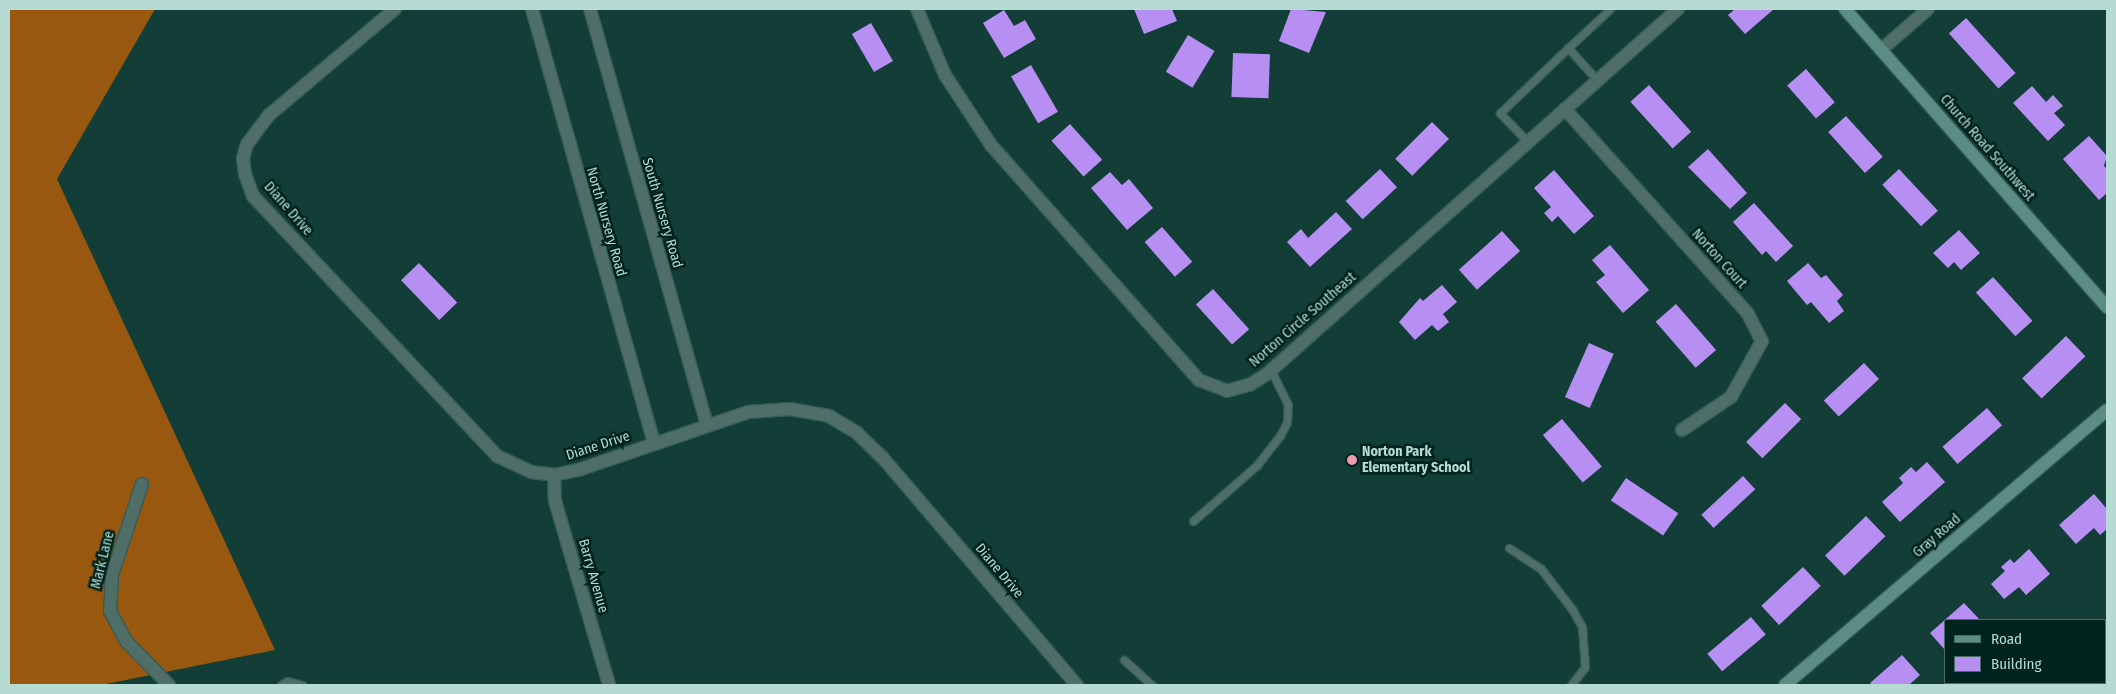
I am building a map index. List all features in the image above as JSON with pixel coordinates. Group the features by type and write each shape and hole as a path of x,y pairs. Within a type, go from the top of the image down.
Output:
{"street":[{"name":"Diane Drive","path":"394,9 269,115 247,144 243,158 245,174 253,196 497,456 531,472 554,475 578,470 707,424 748,412 790,409 829,416 858,433 903,481 1074,684"},
{"name":"North Nursery Road","path":"532,9 654,444"},
{"name":"South Nursery Road","path":"590,9 707,424"},
{"name":"Norton Circle Southeast","path":"917,9 945,75 991,145 1199,380 1227,391 1251,384 1271,370 1678,9"},
{"name":"Church Road Southwest","path":"1845,9 2107,307"},
{"path":"1881,50 1928,9"},
{"name":"Norton Court","path":"1565,109 1748,314 1762,341 1731,397 1682,430"},
{"name":"Gray Road","path":"1786,685 2107,410"},
{"name":"Barry Avenue","path":"554,475 555,502 609,685"},
{"name":"Mark Lane","path":"142,484 112,575 110,610 126,641 169,685"}],"lane":[{"path":"1527,141 1500,112 1610,9"},
{"path":"1568,48 1598,80"},
{"path":"1193,521 1257,465 1281,434 1287,422 1288,405 1271,370"},
{"path":"1509,548 1541,569 1572,609 1582,627 1585,667 1571,685"},
{"path":"1124,660 1152,685"},
{"path":"281,685 287,681 302,685"}],"shaded area":[{"path":"9,9 155,9 57,179 275,650 101,685 9,685"}],"building":[{"path":"1134,9 1172,9 1177,21 1144,34"},
{"path":"1291,9 1326,12 1309,53 1279,41"},
{"path":"1735,9 1774,9 1745,34 1728,15"},
{"path":"1004,10 1014,26 1025,20 1036,39 1004,58 983,23"},
{"path":"1966,18 2016,73 1998,88 1949,33"},
{"path":"871,23 893,61 874,72 852,34"},
{"path":"1188,35 1215,51 1192,88 1166,72"},
{"path":"1233,53 1270,54 1268,98 1231,97"},
{"path":"1031,65 1058,112 1038,123 1011,76"},
{"path":"1806,69 1835,102 1816,119 1787,85"},
{"path":"1649,85 1691,132 1673,149 1630,102"},
{"path":"2032,86 2046,102 2053,95 2063,106 2054,113 2065,125 2048,141 2013,103"},
{"path":"1846,116 1883,157 1865,173 1828,132"},
{"path":"1432,122 1449,139 1412,176 1395,159"},
{"path":"1070,124 1102,160 1084,176 1051,141"},
{"path":"2089,136 2107,156 2104,166 2107,169 2107,193 2099,200 2063,159"},
{"path":"1708,149 1747,193 1730,209 1688,167"},
{"path":"1380,169 1397,187 1363,219 1346,201"},
{"path":"1899,169 1938,211 1921,226 1882,185"},
{"path":"1554,170 1594,216 1574,234 1558,216 1552,222 1544,213 1551,207 1534,188"},
{"path":"1110,172 1122,185 1129,179 1153,208 1127,230 1091,188"},
{"path":"1754,203 1793,246 1776,262 1766,251 1762,255 1733,222"},
{"path":"1336,212 1352,229 1310,267 1287,242 1301,229 1308,238"},
{"path":"1162,227 1192,262 1175,277 1145,242"},
{"path":"1959,230 1980,253 1961,270 1954,262 1948,268 1933,253"},
{"path":"1502,231 1520,251 1477,290 1459,270"},
{"path":"1610,245 1649,290 1623,313 1596,282 1605,275 1592,260"},
{"path":"419,263 457,303 439,320 401,280"},
{"path":"1808,263 1821,278 1826,275 1843,295 1837,301 1844,311 1829,323 1811,302 1807,305 1787,281"},
{"path":"1993,277 2032,321 2015,336 1976,292"},
{"path":"1442,285 1457,302 1443,314 1449,322 1438,331 1432,325 1415,340 1399,322 1420,298 1423,301"},
{"path":"1213,289 1249,329 1232,345 1196,304"},
{"path":"1676,304 1716,350 1696,368 1656,322"},
{"path":"2066,336 2085,356 2042,399 2022,378"},
{"path":"1589,343 1614,354 1590,408 1565,397"},
{"path":"1864,363 1879,379 1839,417 1824,401"},
{"path":"1785,403 1801,419 1762,458 1746,442"},
{"path":"1987,408 2002,425 1958,464 1942,447"},
{"path":"1562,419 1602,466 1583,483 1543,435"},
{"path":"1927,462 1945,482 1900,522 1882,502 1903,483 1899,478 1911,467 1916,472"},
{"path":"1743,476 1755,489 1714,528 1701,515"},
{"path":"1626,478 1678,513 1663,536 1611,500"},
{"path":"2094,494 2107,509 2107,529 2100,535 2094,528 2076,544 2059,525"},
{"path":"1866,516 1885,536 1844,576 1825,556"},
{"path":"2029,549 2050,574 2026,595 2019,587 2004,599 1991,584 2005,571 2001,567 2010,559 2014,563"},
{"path":"1803,567 1821,586 1779,625 1761,606"},
{"path":"1964,603 1979,619 1946,619"},
{"path":"1751,617 1766,635 1722,671 1707,654"},
{"path":"1944,621 1944,649 1930,633"},
{"path":"1902,655 1920,675 1909,685 1872,685 1870,683"},
{"path":"2107,659 2107,685 2084,684 2106,684"}],"place":[{"name":"Norton Park Elementary School","path":"1352,460"}]}
